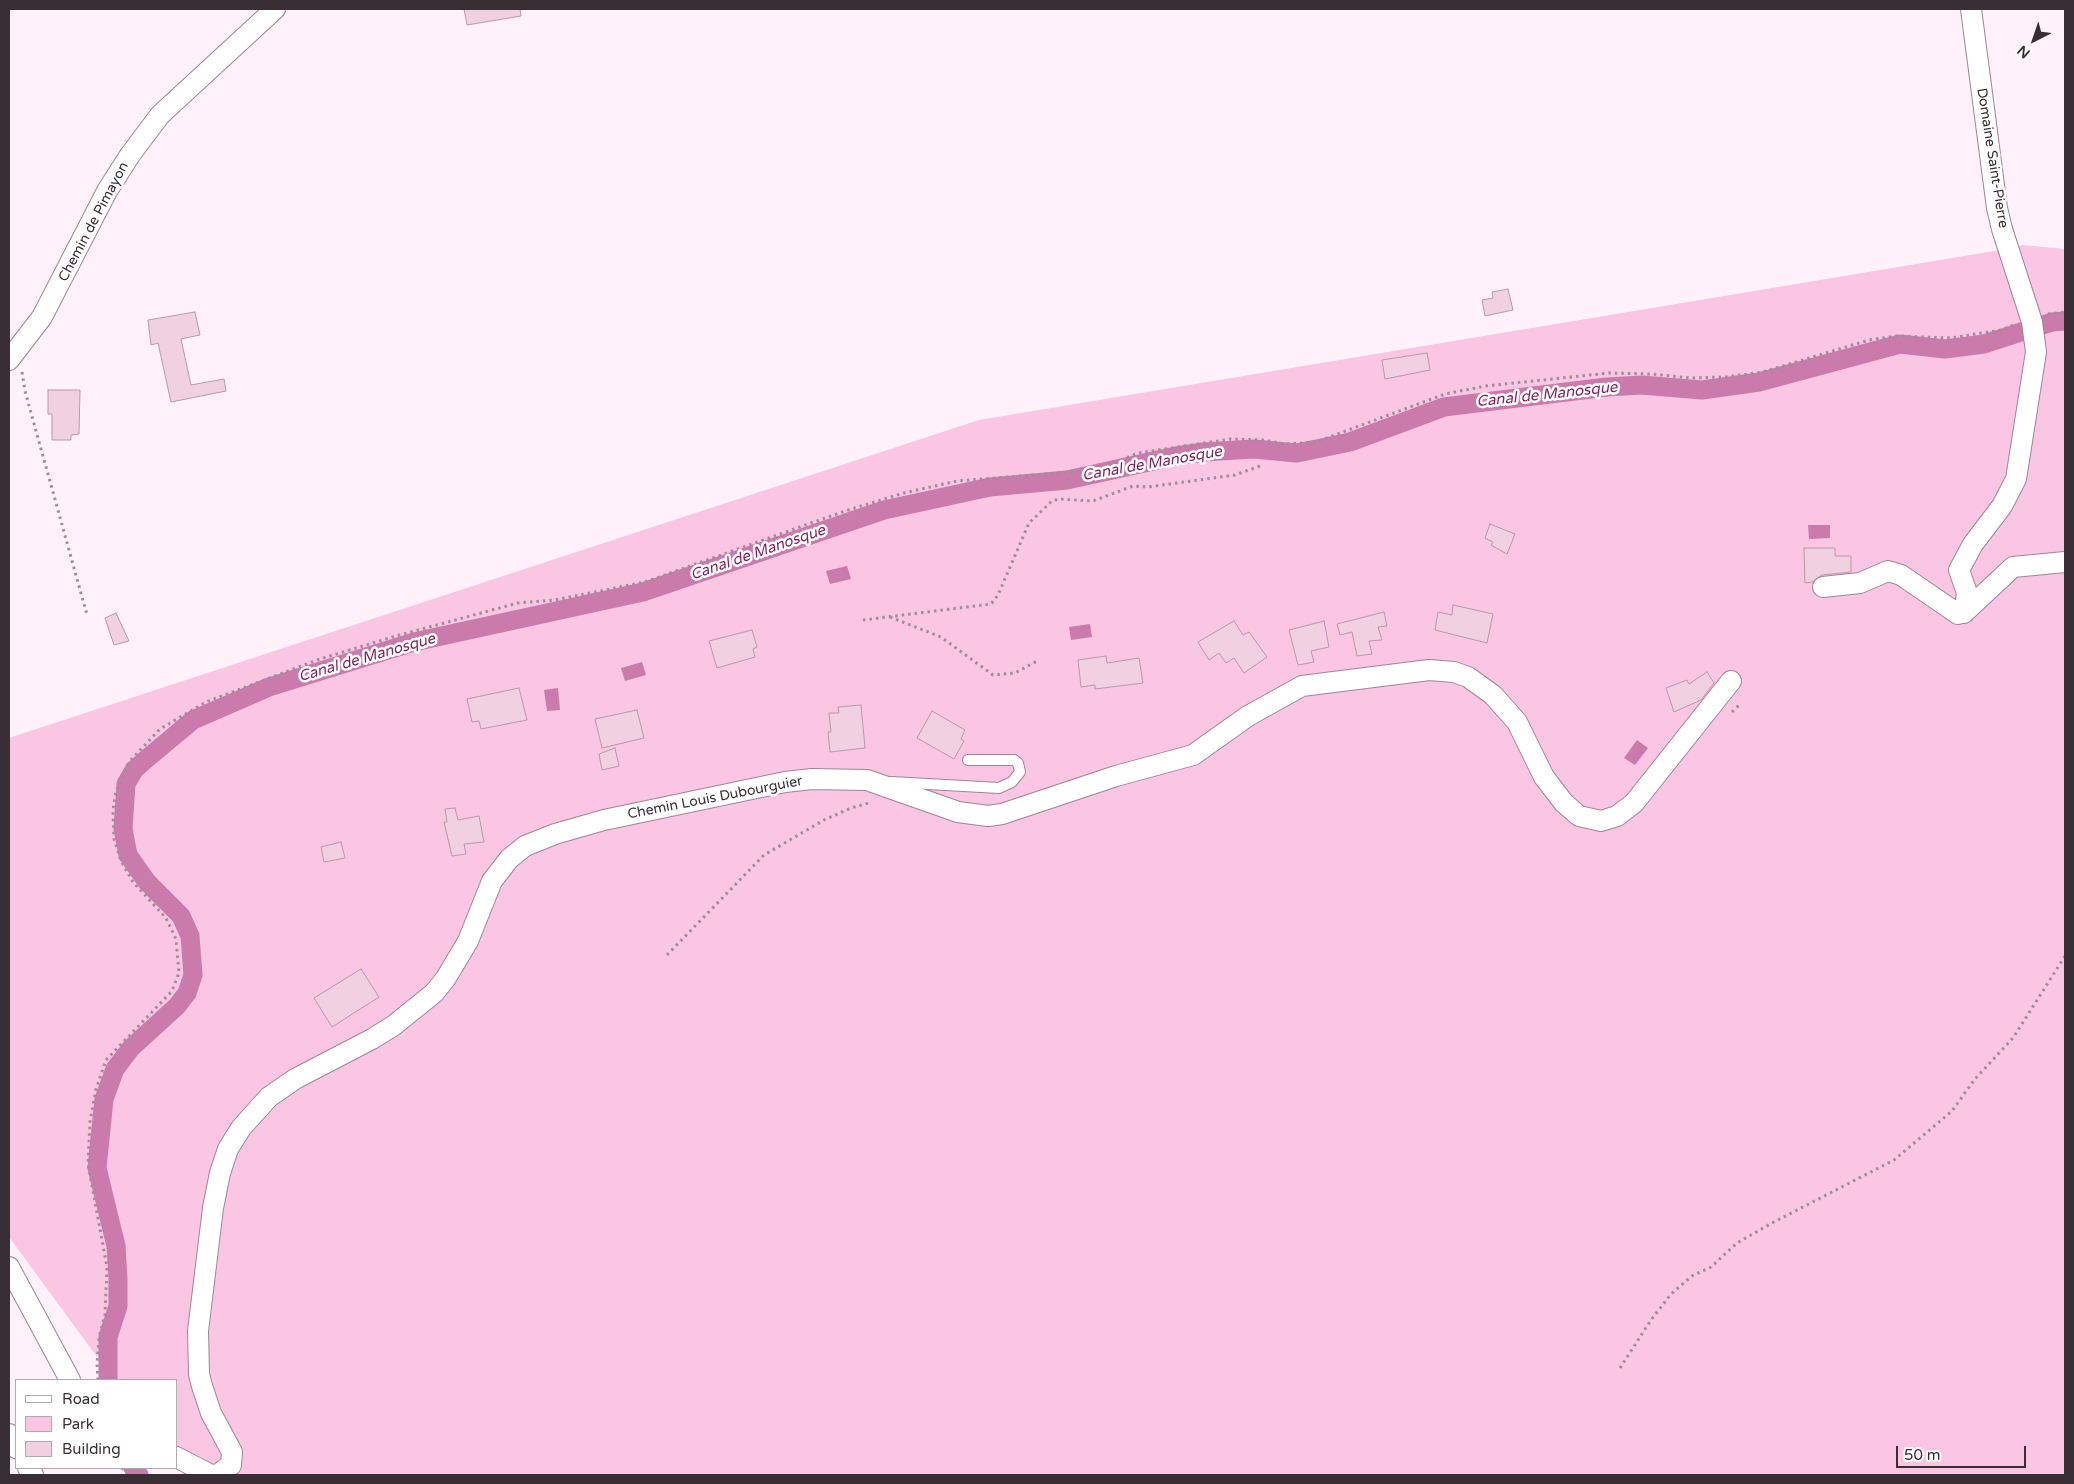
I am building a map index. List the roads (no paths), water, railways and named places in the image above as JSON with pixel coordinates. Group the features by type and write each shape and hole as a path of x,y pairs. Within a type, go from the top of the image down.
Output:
{"street":[{"name":"Chemin de Pimayon","path":"14,355 42,317 107,191 130,155 176,98 275,9"},
{"name":"Domaine Saint-Pierre","path":"1964,613 1968,596 1960,575 1962,564 1973,544 2002,506 2016,479 2033,376 2033,327 2002,230 1997,208 1971,9"},
{"path":"1823,588 1860,584 1888,571 1901,575 1953,612 1964,613 2013,567 2065,562"},
{"name":"Chemin Louis Dubourguier","path":"217,1475 231,1465 232,1452 211,1413 199,1374 198,1331 213,1208 222,1165 235,1137 258,1107 295,1079 372,1039 393,1026 434,993 446,978 468,941 492,881 505,863 525,846 554,834 604,820 785,782 854,778 897,789 971,815 1002,814 1106,780 1193,755 1248,716 1302,686 1328,681 1442,670 1468,677 1493,695 1516,722 1544,777 1564,803 1579,816 1601,821 1616,816 1634,803 1730,681"},
{"path":"9,1267 69,1379"},
{"path":"9,1434 15,1446"},
{"path":"178,1458 211,1475"}],"lane":[{"path":"878,783 911,782 999,788 1012,782 1020,772 1018,763 1014,760 968,760"}],"waterway":[{"name":"Canal de Manosque","path":"108,1379 108,1337 118,1306 118,1279 116,1246 97,1168 104,1099 115,1069 131,1048 177,1006 187,993 193,975 190,936 181,916 147,882 128,855 123,829 126,784 134,770 193,720 269,687 414,642 643,592 884,510 990,487 1067,480 1176,456 1203,452 1254,449 1297,453 1350,442 1444,407 1607,387 1642,385 1702,390 1759,382 1900,344 1945,349 1984,344 2052,322 2065,321"},
{"name":"Canal de Manosque","path":"134,1469 139,1475"}]}
